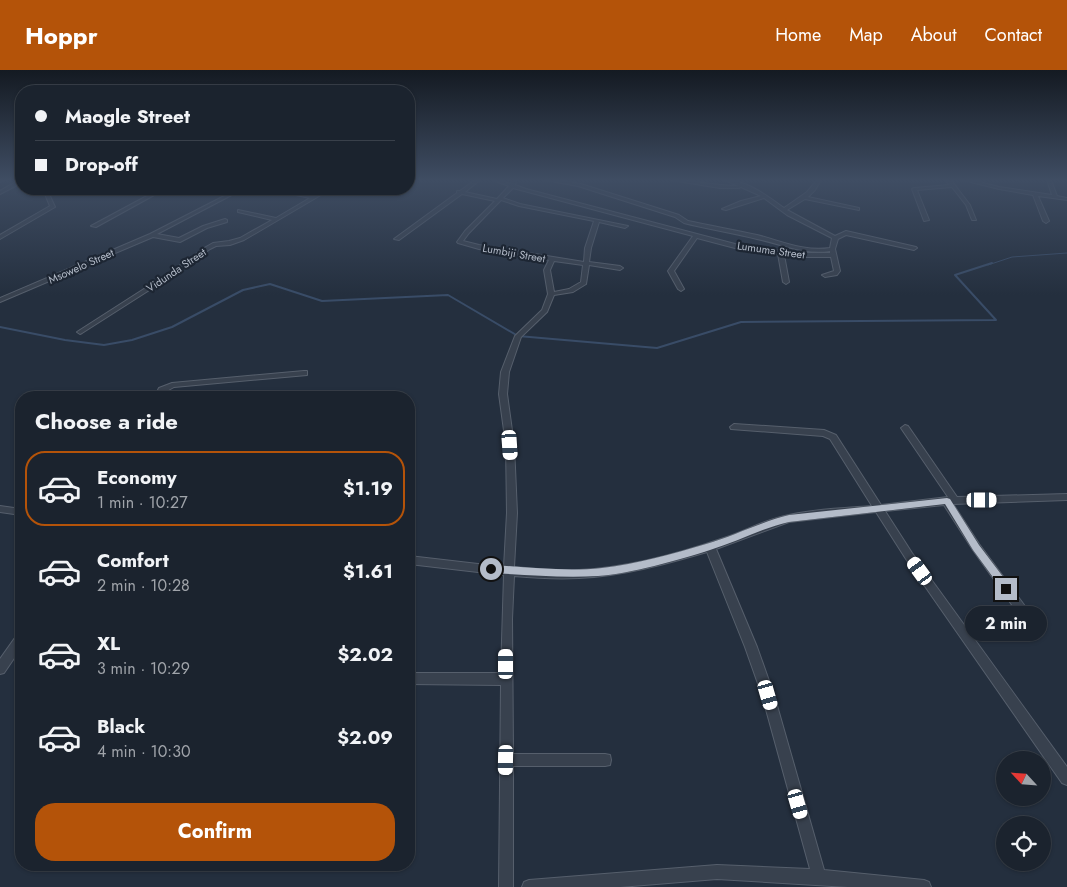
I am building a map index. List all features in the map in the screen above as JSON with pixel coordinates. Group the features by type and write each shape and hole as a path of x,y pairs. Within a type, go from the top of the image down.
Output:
{"street":[{"path":"0,237 33,218"},
{"path":"94,226 109,218"},
{"name":"Msowelo Street","path":"0,300 152,234 183,218"},
{"path":"397,239 427,218"},
{"name":"Lumbiji Street","path":"481,218 460,242 466,245 586,263"},
{"path":"583,218 625,226"},
{"name":"Lumuma Street","path":"628,218 736,246 781,254 817,256 833,252"},
{"path":"680,218 686,222 760,238 793,248 816,252 833,252"},
{"path":"800,218 830,234 835,239"},
{"name":"Vidunda Street","path":"80,332 208,248 215,244 237,241 275,219"},
{"path":"152,234 180,240 205,227 225,221"},
{"path":"551,294 571,291 582,285 585,279 589,244 597,221"},
{"path":"825,275 835,274 837,271 833,252 835,239 846,233 914,248"},
{"path":"680,288 671,272 672,268 696,236"},
{"path":"781,254 786,282"},
{"path":"506,887 507,609 511,571 512,471 503,394 505,372 518,336 545,311 551,294 547,270 552,259"},
{"path":"586,263 620,268"},
{"path":"161,391 172,385 304,374"},
{"path":"734,427 824,433 833,437 909,556 1067,778"},
{"path":"905,428 951,500 976,547 1026,616"},
{"path":"415,561 511,571 600,572 626,568 710,547 773,522 789,518 951,500 1067,497"},
{"path":"0,509 15,511"},
{"path":"710,547 751,647 768,695 819,877"},
{"path":"0,669 15,648"},
{"path":"415,679 506,679"},
{"path":"506,760 605,760"},
{"path":"529,887 717,872 819,877 924,887"}],"waterway":[{"path":"988,265 1012,257 1067,253"},
{"path":"0,327 65,340 104,345 132,340 172,327 243,290 270,284 322,301 448,295 518,336 657,348 741,322 996,320 955,275 992,263"}],"route":[{"path":"491,569 562,573 600,572 626,568 710,547 773,522 789,518 947,501 976,547 1006,589"}]}
